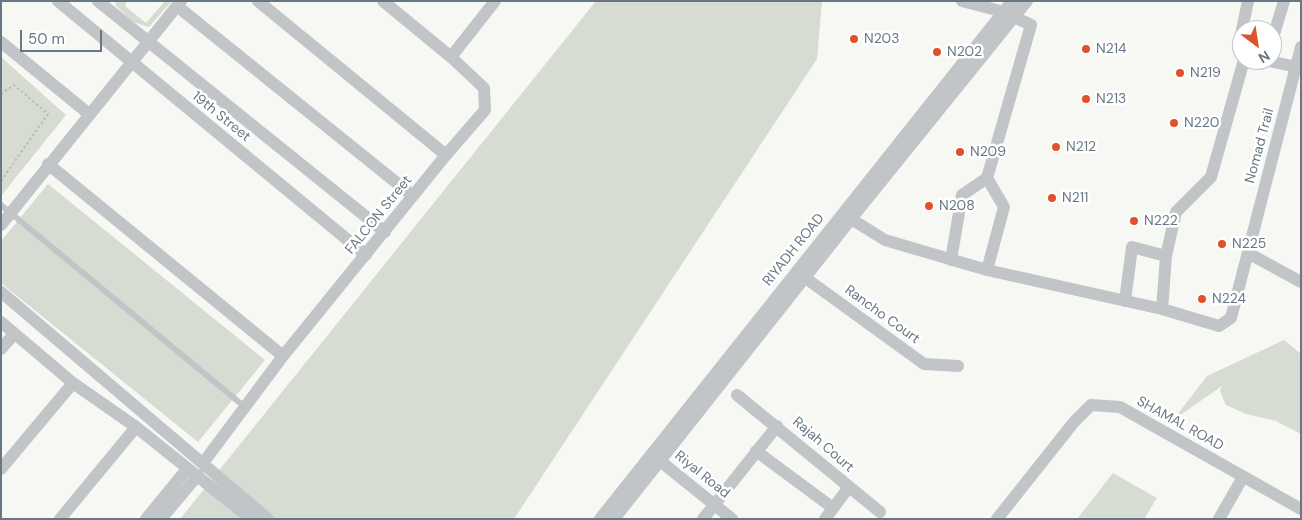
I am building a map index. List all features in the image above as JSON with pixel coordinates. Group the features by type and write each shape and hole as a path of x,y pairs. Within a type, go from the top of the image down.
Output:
{"street":[{"name":"19th Street","path":"58,1 366,255"},
{"path":"258,1 446,155"},
{"name":"FALCON Street","path":"196,469 246,408 283,356 446,155 485,110 484,88 383,1"},
{"path":"451,58 495,1"},
{"path":"951,260 962,195 987,178 1031,25 1009,15 962,1"},
{"name":"RIYADH ROAD","path":"600,519 656,457 1009,15 1012,1"},
{"path":"1009,15 1027,1"},
{"path":"1244,20 1248,1"},
{"path":"1278,20 1284,1"},
{"name":"19th Street","path":"100,2 385,232"},
{"path":"1,225 6,209 48,164 179,4 413,196"},
{"path":"1,42 89,114"},
{"name":"Nomad Trail","path":"1162,309 1219,326 1231,318 1301,47"},
{"path":"1282,63 1297,66"},
{"path":"848,217 885,240 951,260 987,270 1162,309 1166,256 1176,212 1211,177 1241,70"},
{"path":"48,164 283,356"},
{"path":"987,178 1004,207 987,270"},
{"path":"1125,302 1132,247 1166,256"},
{"path":"1248,252 1301,282"},
{"name":"Rancho Court","path":"801,275 924,364 958,366"},
{"path":"1,292 252,519"},
{"path":"1,322 73,383 268,519"},
{"path":"1,349 14,334"},
{"path":"1,469 73,383"},
{"name":"Rajah Court","path":"737,394 880,512"},
{"name":"SHAMAL ROAD","path":"997,519 1074,422 1091,405 1120,407 1301,509"},
{"name":"Rajah Court","path":"703,519 777,426"},
{"path":"60,519 136,427"},
{"path":"756,452 833,508"},
{"name":"RIYADH ROAD","path":"614,519 656,457"},
{"name":"Riyal Road","path":"656,457 732,519"},
{"path":"146,519 196,469"},
{"path":"161,519 196,469"},
{"path":"1219,519 1243,476"},
{"name":"Rajah Court","path":"825,519 849,487"}],"lane":[{"path":"6,209 246,408"}],"path":[{"path":"1,94 14,85 48,114 1,181"}],"shaded area":[{"path":"115,1 127,1 125,6 146,23 165,1 172,1 149,27 133,22 116,6"},
{"path":"596,1 822,1 817,59 514,519 180,519"},
{"path":"1,57 66,115 1,196"},
{"path":"48,184 265,360 198,442 1,283 1,241"},
{"path":"1284,340 1301,354 1301,434 1276,421 1246,414 1226,405 1220,391 1222,386 1173,420 1207,376"},
{"path":"1113,473 1157,498 1144,519 1077,519"}],"place":[{"name":"N203","path":"854,39"},
{"name":"N214","path":"1086,49"},
{"name":"N202","path":"937,52"},
{"name":"N219","path":"1180,73"},
{"name":"N213","path":"1086,99"},
{"name":"N220","path":"1174,123"},
{"name":"N212","path":"1056,147"},
{"name":"N209","path":"960,152"},
{"name":"N211","path":"1052,198"},
{"name":"N208","path":"929,206"},
{"name":"N222","path":"1134,221"},
{"name":"N225","path":"1222,244"},
{"name":"N224","path":"1202,299"}]}
